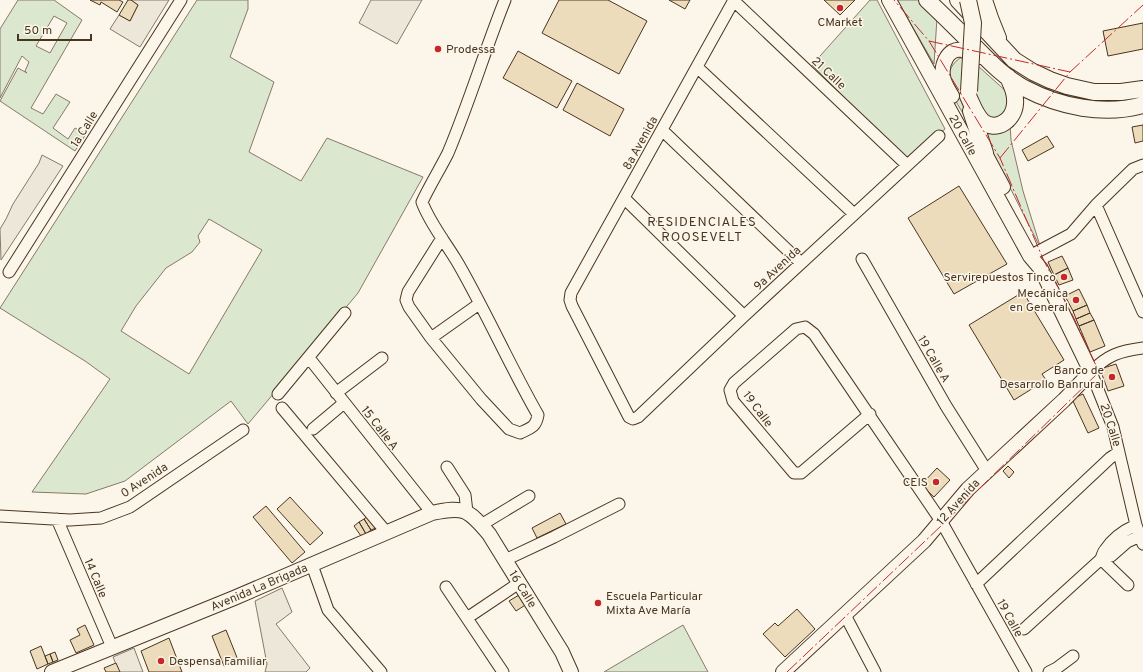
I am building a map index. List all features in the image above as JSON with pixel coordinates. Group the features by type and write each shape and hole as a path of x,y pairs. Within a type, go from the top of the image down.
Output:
{"highway":[{"path":"927,0 988,60 1024,88 1079,108 1094,110 1143,105"},
{"path":"958,0 1012,58 1028,69 1050,80 1094,92 1121,92 1143,89"},
{"path":"968,0 973,23 969,93 974,123 985,153"},
{"path":"984,0 1001,45"},
{"path":"969,93 975,111 985,123 994,126 1003,124 1011,118 1016,103 1008,77"}],"main road":[{"name":"20 Calle","path":"889,0 1030,256 1041,269"},
{"name":"20 Calle","path":"988,60 962,50 957,50 948,56 945,62 943,76 1037,252 1041,269 1091,372"},
{"name":"12 Avenida","path":"783,672 924,541 968,489 1064,400 1091,372"},
{"name":"Avenida La Brigada","path":"52,672 234,598 432,513 450,509 467,512"},
{"name":"16 Calle","path":"467,512 476,518 489,534 562,652 567,670"}],"street":[{"name":"1a Calle","path":"9,272 181,0"},
{"path":"442,238 417,276 408,292 406,300 409,307 431,338 481,399 509,429 520,433 531,428 537,422 538,415 459,266 442,238 425,210 422,202 447,155 466,108 492,31 505,0"},
{"name":"8a Avenida","path":"633,419 629,417 572,306 570,300 571,293 733,0"},
{"name":"21 Calle","path":"733,0 908,165"},
{"path":"697,67 854,214"},
{"path":"662,130 801,263"},
{"name":"9a Avenida","path":"633,419 638,418 744,316 939,136"},
{"path":"1037,252 1071,234 1096,205 1133,169 1143,166"},
{"path":"624,198 744,316"},
{"path":"1096,205 1143,312"},
{"name":"19 Calle A","path":"862,259 946,406 987,471"},
{"path":"431,338 479,304"},
{"path":"278,394 345,313"},
{"name":"19 Calle","path":"870,414 801,473 794,473 733,401 730,390 734,383 796,329 806,328 814,334 870,414 941,521 1026,672"},
{"name":"12 Avenida","path":"1091,372 1101,361 1118,353 1143,348"},
{"name":"15 Calle A","path":"309,358 432,513"},
{"path":"336,393 382,358"},
{"name":"20 Calle","path":"1091,372 1113,427 1136,525 1142,540"},
{"path":"312,429 344,403"},
{"path":"282,408 387,533"},
{"name":"0 Avenida","path":"0,516 70,520 101,518 130,507 243,430"},
{"path":"976,584 1105,464 1120,452"},
{"path":"447,467 465,495 467,512"},
{"path":"482,525 529,496"},
{"path":"505,560 619,504"},
{"name":"14 Calle","path":"56,519 112,647"},
{"path":"1101,559 1104,550 1127,529 1136,525"},
{"path":"1024,629 1101,559 1111,556 1127,542 1142,540"},
{"path":"1101,559 1128,585"},
{"path":"312,565 328,610 381,672"},
{"path":"467,618 519,583"},
{"path":"446,586 503,672"},
{"path":"845,615 875,672"},
{"path":"1049,672 1073,656"}],"green space":[{"path":"18,0 54,0 82,20 31,108 43,114 56,94 70,102 53,128 68,139 75,128 86,134 75,151 0,101 18,68 27,73 25,71 29,62 22,56 0,98 0,29","holes":["54,16 67,23 50,53 36,46"]},
{"path":"197,0 248,0 248,9 230,57 274,82 249,152 301,181 327,138 423,177 358,293 248,424 231,401 125,481 86,494 32,492 110,379 85,361 0,308","holes":["209,219 262,250 189,374 121,331 136,306 166,268 192,252 200,242 198,236"]},
{"path":"870,0 877,0 945,129 906,159 812,65"},
{"path":"897,0 918,0 937,18 934,64"},
{"path":"960,58 967,58 970,124 955,100 949,82 949,73 953,65"},
{"path":"978,66 1008,93 1011,140 1023,191 1041,249 991,150 975,93"},
{"path":"683,625 708,672 604,672"}],"shaded area":[{"path":"131,0 169,0 140,47 110,29 119,15 130,21 138,5"},
{"path":"371,0 422,0 397,44 359,23"},
{"path":"42,155 63,166 1,260 0,229 13,204 39,163"},
{"path":"282,588 292,612 276,624 310,668 306,672 265,672 267,664 255,601"},
{"path":"134,648 143,672 119,672 113,657"}],"building":[{"path":"90,0 119,0 123,2 117,12 101,2 100,5"},
{"path":"128,0 131,0 138,5 130,21 119,15"},
{"path":"559,0 608,0 647,21 619,74 542,33"},
{"path":"669,0 690,0 685,9"},
{"name":"CMarket","path":"824,0 855,0 840,15"},
{"path":"1143,23 1143,49 1108,56 1103,31"},
{"path":"518,51 572,81 557,108 503,78"},
{"path":"577,83 624,109 610,136 563,110"},
{"path":"1143,125 1143,141 1135,143 1132,127"},
{"path":"1047,136 1054,147 1028,161 1022,150"},
{"path":"959,186 1007,264 954,294 908,218"},
{"path":"1062,256 1068,268 1054,275 1048,262"},
{"name":"Servirepuestos Tinco","path":"1068,268 1073,280 1059,285 1054,275"},
{"name":"Mecánica en General","path":"1079,289 1087,305 1073,311 1065,296"},
{"path":"1023,292 1064,360 1042,374 1046,380 1014,400 969,325"},
{"path":"1087,305 1090,313 1076,319 1073,311"},
{"path":"1090,313 1094,320 1079,326 1076,319"},
{"path":"1094,320 1105,346 1090,352 1079,326"},
{"name":"Banco de Desarrollo Banrural","path":"1116,364 1124,386 1108,391 1100,369"},
{"path":"1083,394 1099,428 1088,433 1072,399"},
{"path":"1008,466 1014,472 1009,478 1003,471"},
{"name":"CEIS","path":"937,468 950,480 934,497 921,485"},
{"path":"290,497 323,533 310,545 277,509"},
{"path":"266,506 305,552 292,563 253,517"},
{"path":"560,513 566,524 537,538 532,528"},
{"path":"368,516 376,528 371,530 364,519"},
{"path":"364,519 371,530 366,534 359,522"},
{"path":"359,522 366,534 361,536 354,526"},
{"path":"524,592 530,602 516,611 509,601"},
{"path":"797,609 815,629 785,657 763,634 775,623 778,626"},
{"path":"85,625 94,645 76,653 70,640 80,635 77,629"},
{"path":"226,630 238,660 224,666 212,636"},
{"name":"Despensa Familiar","path":"169,638 182,672 149,672 141,651"},
{"path":"41,646 48,664 37,669 30,651"},
{"path":"55,652 58,660 53,662 50,654"},
{"path":"50,654 53,662 48,664 45,656"},
{"path":"116,663 120,672 106,672 104,668"}],"power":[{"path":"787,672 942,525 1099,372 1071,312 1044,261 1000,158 929,41 894,0"},
{"path":"1000,158 1070,72 1143,5"},
{"path":"929,41 1070,72"}],"place":[{"name":"CMarket","path":"840,8"},
{"name":"Prodessa","path":"438,49"},
{"name":"Servirepuestos Tinco","path":"1064,277"},
{"name":"Mecánica en General","path":"1076,300"},
{"name":"Banco de Desarrollo Banrural","path":"1112,377"},
{"name":"CEIS","path":"936,482"},
{"name":"Escuela Particular Mixta Ave María","path":"598,603"},
{"name":"Despensa Familiar","path":"161,661"}],"district":[{"name":"RESIDENCIALES ROOSEVELT","path":"702,228"}]}
